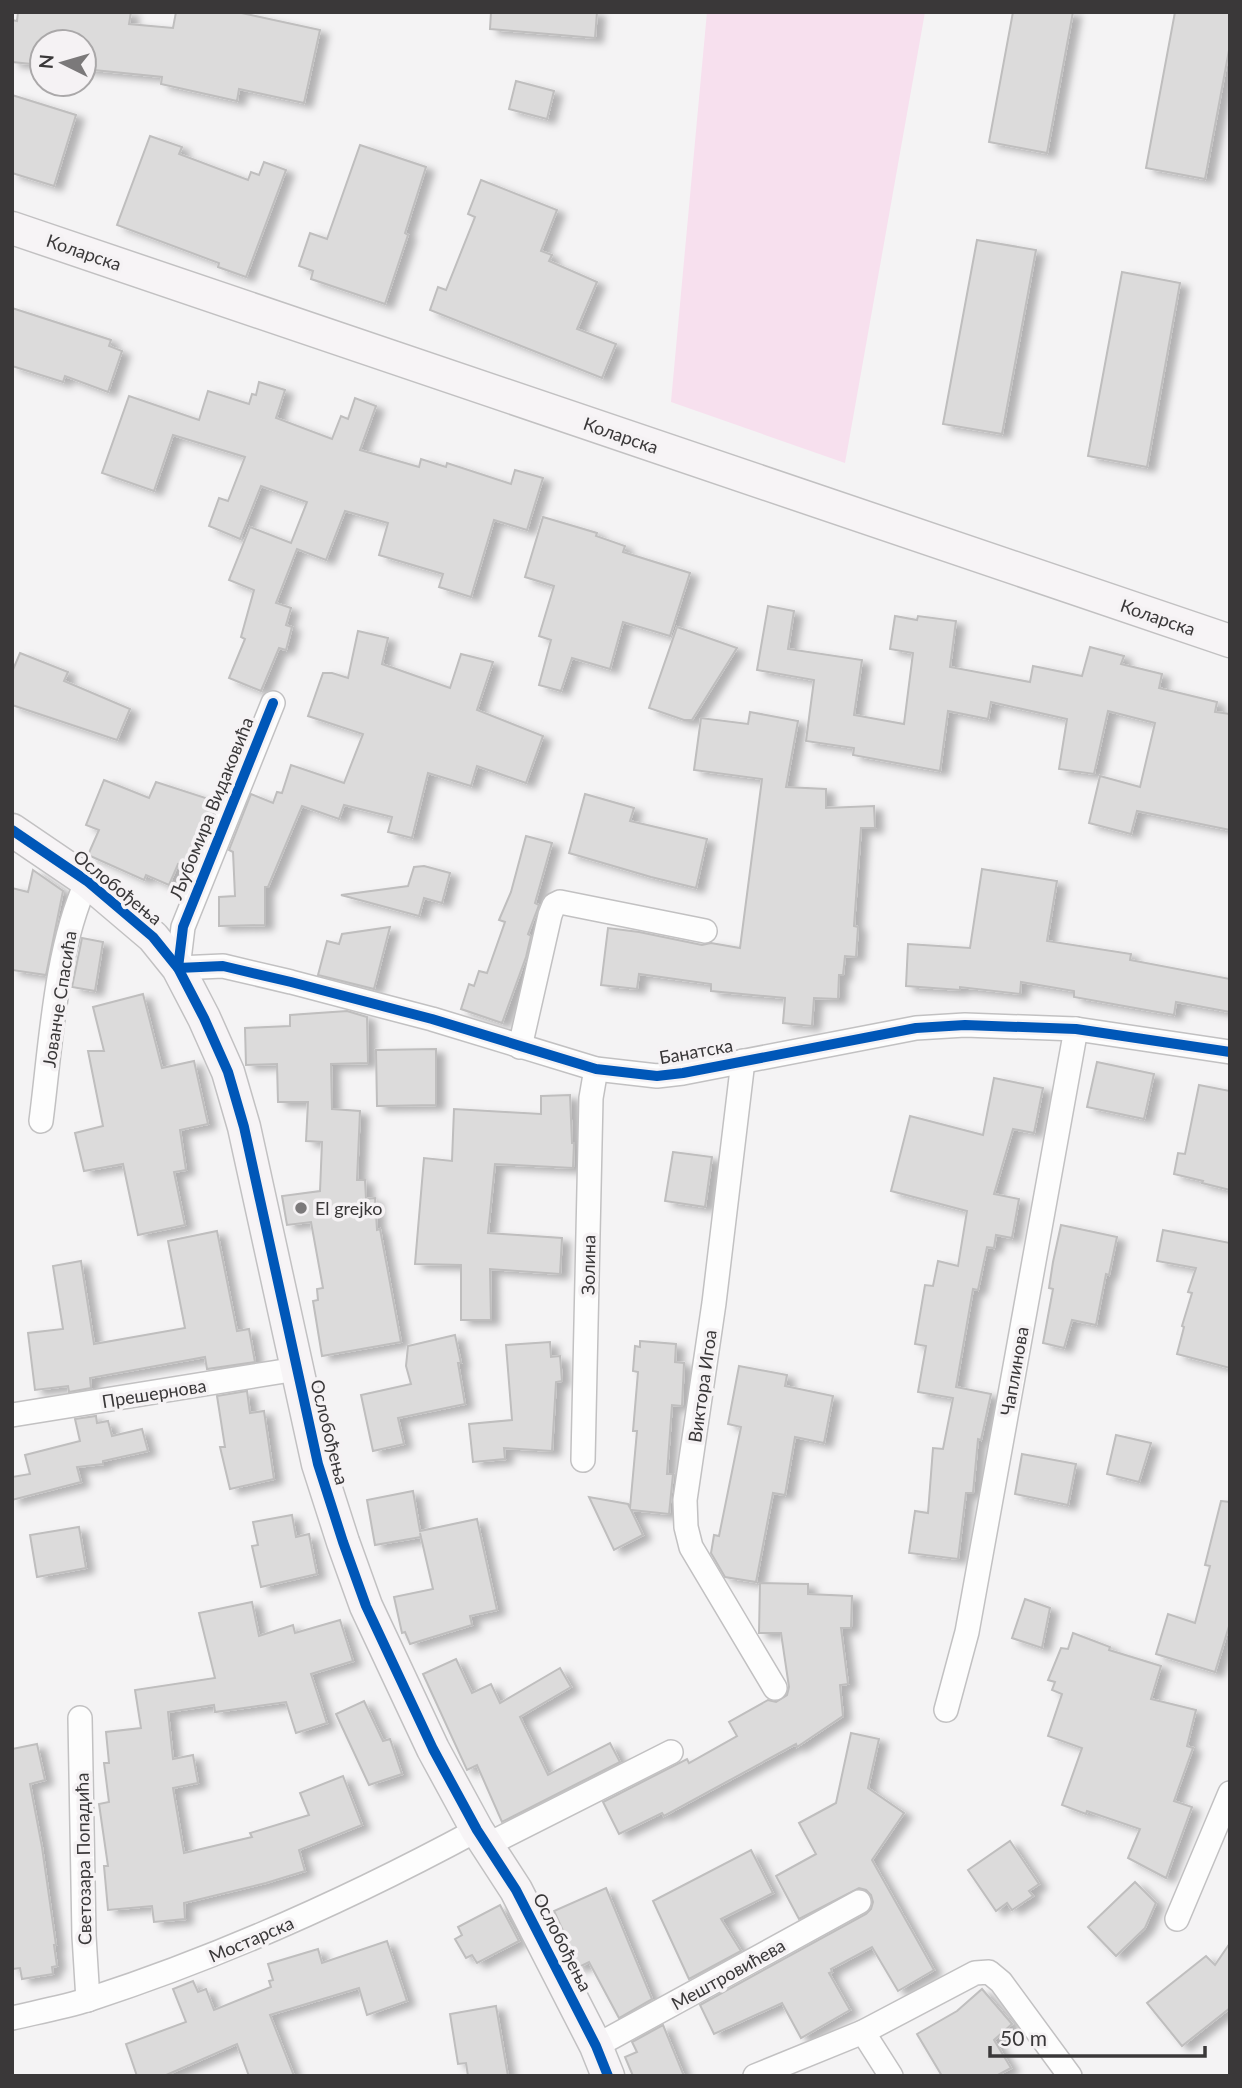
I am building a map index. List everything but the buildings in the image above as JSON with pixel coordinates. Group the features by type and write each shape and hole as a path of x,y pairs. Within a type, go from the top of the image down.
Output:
{"street":[{"name":"Коларска","path":"12,228 1230,641"},
{"name":"Љубомира Видаковића","path":"178,968 183,927 273,703"},
{"name":"Ослобођења","path":"12,830 87,881 153,937 178,968 204,1018 229,1072 244,1127 318,1464 342,1542 366,1606 433,1749 482,1837 516,1890 596,2046 608,2076"},
{"name":"Јованче Спасића","path":"41,1121 62,967 74,909 87,881"},
{"path":"520,1047 554,905 560,902 705,932"},
{"name":"Банатска","path":"178,968 223,965 432,1019 596,1069 657,1076 916,1028 1012,1026 1076,1030 1230,1052"},
{"name":"Чаплинова","path":"946,1710 967,1632 1076,1030"},
{"name":"Виктора Игоа","path":"743,1061 714,1303 685,1500 686,1527 691,1547 775,1689"},
{"name":"Золина","path":"583,1460 591,1098 596,1069"},
{"name":"Прешернова","path":"12,1415 297,1370"},
{"name":"Светозара Попадића","path":"80,1718 84,1936 88,2000"},
{"path":"482,1837 671,1752"},
{"path":"1177,1919 1230,1793"},
{"name":"Мостарска","path":"12,2018 88,2000 212,1955 482,1837"},
{"name":"Мештровићева","path":"596,2046 859,1902"},
{"path":"755,2076 863,2032 975,1973 989,1972 1001,1982 1070,2076"},
{"path":"863,2032 891,2076"}],"shaded area":[{"path":"707,12 925,12 845,463 671,402"}],"cycle path":[{"path":"273,703 183,927 178,968 223,966 432,1019 596,1069 657,1076 916,1028 965,1025 1076,1029 1230,1052"},
{"path":"12,830 87,881 153,937 178,968 204,1018 228,1072 244,1127 318,1464 366,1606 433,1749 477,1830 516,1890 596,2046 608,2076"}],"place":[{"name":"El grejko","path":"301,1208"}]}
